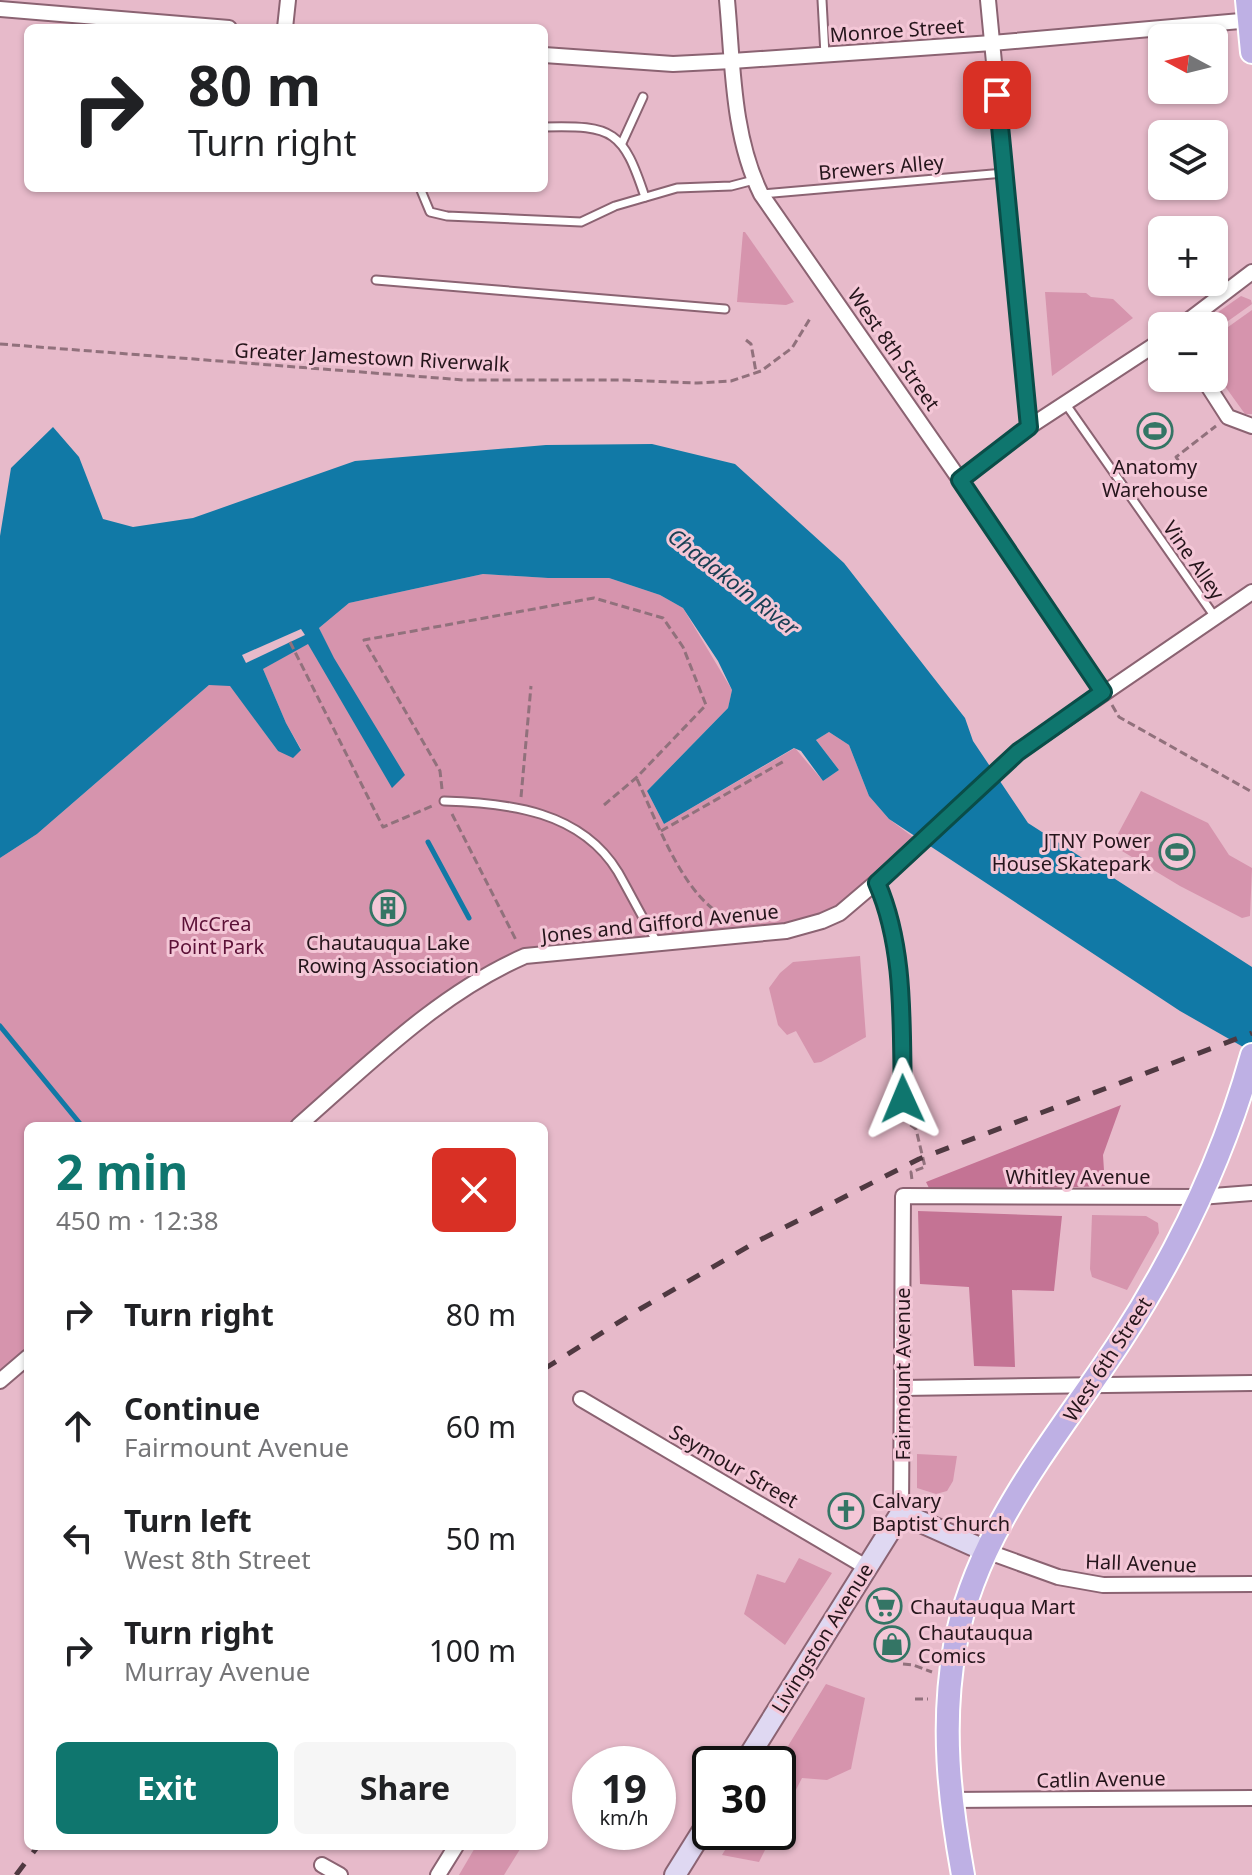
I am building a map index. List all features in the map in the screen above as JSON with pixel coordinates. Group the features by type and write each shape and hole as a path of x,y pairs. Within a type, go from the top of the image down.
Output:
{"main road":[{"path":"1249,13 1252,52"},
{"name":"West 6th Street","path":"986,1551 1014,1497 1168,1266 1216,1160 1252,1055"},
{"path":"963,1875 950,1800 947,1724 951,1678 963,1616 986,1551"}],"street":[{"path":"285,24 288,0"},
{"name":"West 8th Street","path":"727,0 741,134 757,187 1103,692"},
{"path":"988,0 1029,427"},
{"path":"0,9 181,24"},
{"name":"Monroe Street","path":"548,55 673,64 732,61 992,43 1249,13"},
{"path":"1199,312 1252,272"},
{"path":"960,480 1029,427 1148,349"},
{"path":"1212,392 1228,417 1252,426"},
{"path":"906,1102 896,945 887,906 877,883 1018,752 1252,592"},
{"name":"Jones and Gifford Avenue","path":"303,1122 462,988 525,956 786,931 840,913 877,883"},
{"name":"Whitley Avenue","path":"908,1196 1200,1197 1252,1193"},
{"name":"Fairmount Avenue","path":"901,1513 908,1196"},
{"path":"0,1381 24,1360"},
{"path":"902,1388 1252,1383"},
{"name":"Seymour Street","path":"581,1399 866,1567"},
{"path":"901,1513 986,1551"},
{"name":"Livingston Avenue","path":"755,1746 901,1513"},
{"name":"Hall Avenue","path":"986,1551 1058,1577 1103,1585 1252,1584"},
{"name":"Catlin Avenue","path":"950,1800 1252,1798"},
{"path":"675,1875 692,1848"},
{"path":"438,1875 454,1850"},
{"path":"322,1865 340,1875"}],"lane":[{"path":"822,0 825,55"},
{"path":"622,143 643,97"},
{"path":"548,127 584,126 612,134 622,143 637,172 645,197"},
{"name":"Brewers Alley","path":"422,192 430,212 447,216 581,222 615,206 677,188 757,187 1004,173"},
{"path":"376,280 725,309"},
{"name":"Vine Alley","path":"1065,403 1215,617"},
{"path":"444,801 480,802 521,809 571,825 587,836 617,870 658,944"}],"path":[{"name":"Greater Jamestown Riverwalk","path":"0,344 464,380 697,383 731,381 781,358 792,348 811,317"},
{"path":"746,340 751,344 756,372"},
{"path":"1192,480 1176,457 1228,417"},
{"path":"525,956 444,801 440,771 364,640 594,598 663,618 683,647 706,705 636,778 604,805"},
{"path":"290,642 383,827 444,801"},
{"path":"521,809 531,686"},
{"path":"1103,692 1119,717 1252,792"},
{"path":"661,831 786,760"},
{"path":"636,778 661,831 699,898 713,909"},
{"path":"906,1102 908,1123 916,1129 925,1167 911,1172 908,1196"},
{"path":"903,1664 951,1678"}],"green space":[{"path":"743,232 794,302 786,305 737,302"},
{"path":"1045,292 1086,293 1091,297 1113,299 1133,318 1052,376"},
{"path":"1241,296 1251,300 1252,304 1228,321 1228,312 1218,312"},
{"path":"1252,310 1252,414 1245,414 1228,390 1228,327"},
{"name":"McCrea Point Park","path":"483,574 609,578 660,595 683,608 732,690 728,708 647,791 664,824 795,748 823,781 839,770 816,740 829,732 849,745 869,796 889,819 921,843 840,913 786,931 525,956 492,970 311,1122 24,1122 24,1361 0,1382 0,858 37,834 209,685 230,685 278,751 301,749 263,669 308,643 392,787 319,628 349,603"},
{"name":"JTNY Power House Skatepark","path":"1141,791 1208,823 1229,855 1252,868 1250,916 1242,918 1180,886 1112,845"},
{"path":"860,956 866,1037 814,1063 796,1031 787,1035 778,1025 769,988 793,962"},
{"path":"1092,1215 1146,1216 1158,1223 1159,1233 1127,1290 1092,1277"},
{"path":"917,1454 957,1456 953,1481 947,1491 936,1494 917,1488"},
{"path":"799,1558 832,1573 785,1645 744,1614 757,1574 785,1583"},
{"path":"826,1684 865,1698 851,1769 827,1780 802,1778 796,1790 796,1746 788,1746"},
{"path":"474,1850 520,1850 504,1875 459,1875"},
{"path":"725,1850 765,1850 759,1862 722,1855"}],"shaded area":[{"path":"1121,1105 1103,1155 1105,1186 931,1192 926,1182"},
{"path":"918,1211 1062,1216 1054,1291 1012,1290 1015,1367 974,1366 969,1287 920,1284"}],"water":[{"name":"Chadakoin River","path":"53,427 79,457 103,519 133,527 193,518 355,461 546,445 652,444 735,464 844,563 965,718 973,741 1028,823 1252,967 1252,1052 1180,1011 889,819 869,796 849,745 829,732 816,740 839,770 823,781 801,751 794,748 664,824 647,791 728,708 732,690 718,661 683,608 660,595 609,578 483,574 349,603 319,628 405,775 392,788 308,644 263,669 301,750 293,758 278,751 230,686 209,685 37,834 0,858 0,536 11,468"}],"pier":[{"path":"301,629 305,635 246,663 242,655"}],"waterway":[{"path":"428,842 469,918"},
{"path":"0,1026 79,1122"}],"railway":[{"path":"548,1366 756,1242 919,1159 1252,1033"},
{"path":"16,1875 35,1850"}],"place":[{"name":"Anatomy Warehouse","path":"1155,431"},
{"name":"JTNY Power House Skatepark","path":"1177,852"},
{"name":"Chautauqua Lake Rowing Association","path":"388,908"},
{"name":"Calvary Baptist Church","path":"846,1511"},
{"name":"Chautauqua Mart","path":"884,1606"},
{"name":"Chautauqua Comics","path":"892,1644"}],"route":[{"path":"903,1099 896,945 887,906 877,883 1018,752 1103,692 960,480 1029,427 997,95"}]}
